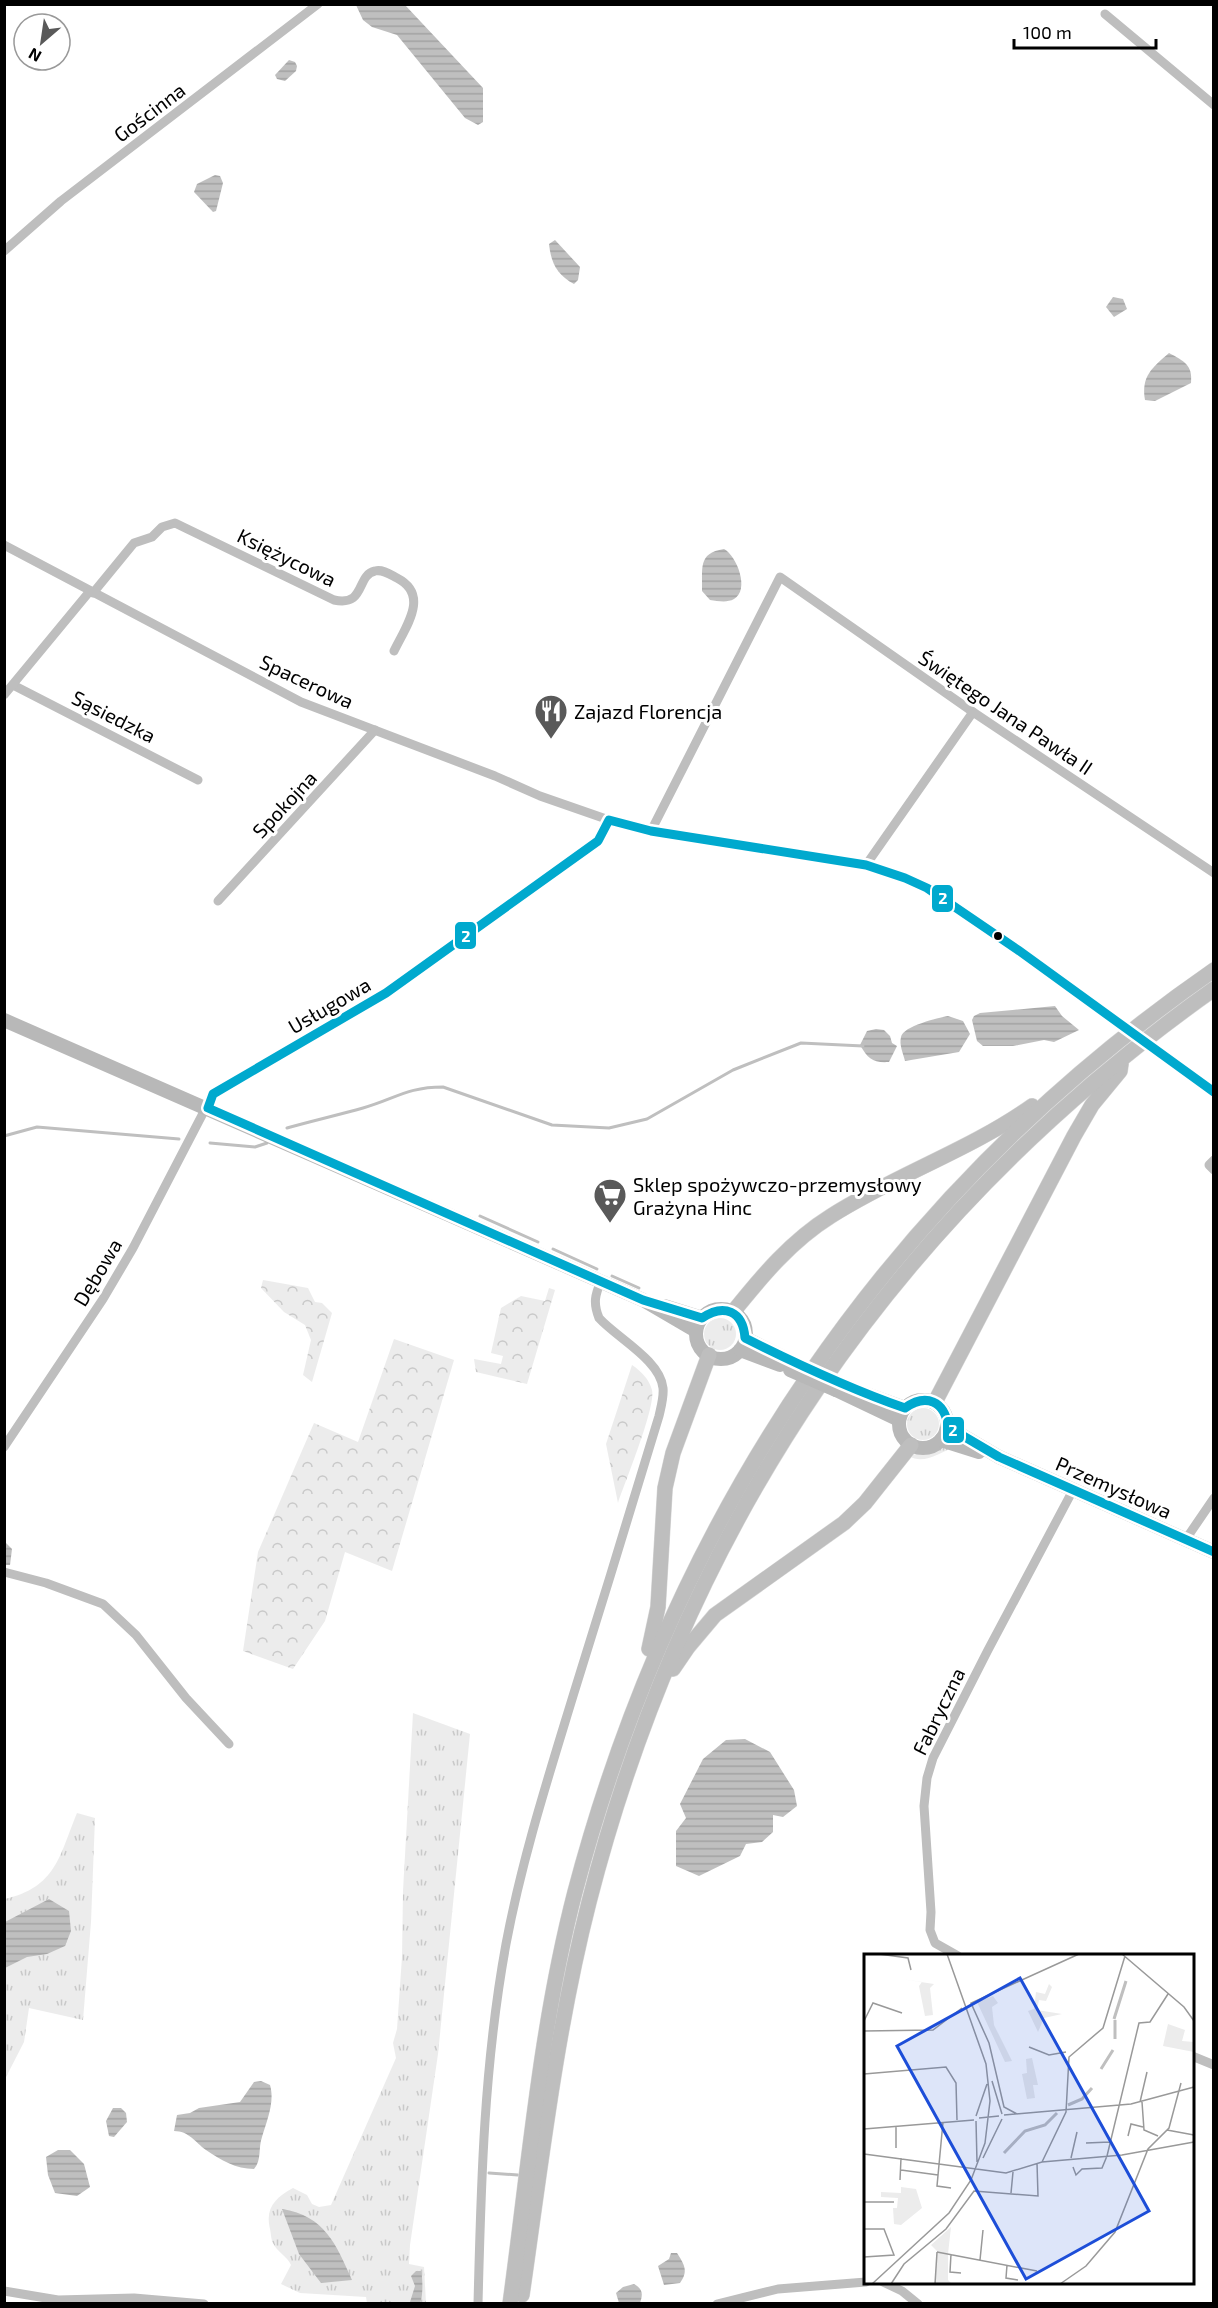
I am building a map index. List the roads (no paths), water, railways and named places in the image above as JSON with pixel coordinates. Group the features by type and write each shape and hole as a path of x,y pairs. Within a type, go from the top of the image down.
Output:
{"main road":[{"path":"510,2304 547,2033 574,1896 597,1814 634,1707 662,1637 699,1559 757,1454 807,1377 870,1290 908,1245 991,1155 1054,1096 1139,1023 1214,970"},
{"path":"521,2304 551,2095 581,1935 619,1794 677,1640 712,1566 740,1513 794,1423 844,1350 920,1255 994,1174 1040,1128 1097,1078 1214,989"},
{"path":"4,1020 699,1324"},
{"path":"935,1402 1074,1136 1092,1105 1120,1071 1122,1060"},
{"path":"733,1312 777,1260 797,1241 831,1216 1002,1125 1041,1099 1054,1096"},
{"path":"713,1310 733,1312 743,1323 742,1344 728,1357 715,1358 699,1345 699,1324 713,1310"},
{"path":"742,1344 839,1387 877,1399 902,1414"},
{"path":"634,1707 658,1607 665,1488 673,1453 709,1355"},
{"path":"916,1400 935,1402 944,1410 948,1427 941,1440 924,1448 911,1445 901,1434 902,1414 916,1400"},
{"name":"Przemysłowa","path":"948,1427 999,1457 1214,1552"},
{"name":"Przemysłowa","path":"941,1440 999,1457"},
{"path":"650,1708 688,1647 715,1616 844,1523 865,1503 911,1445"}],"street":[{"name":"Gościnna","path":"4,251 61,201 318,4"},
{"path":"1105,14 1214,105"},
{"name":"Księżycowa","path":"92,592 134,543 152,537 162,527 175,523 334,600 349,601 354,598 369,574 374,571 381,571 406,583 415,607 394,651"},
{"name":"Spacerowa","path":"4,545 301,702 540,795 609,820 651,831 866,865 890,872 927,888 1113,1017 1214,1092"},
{"name":"Świętego Jana Pawła II","path":"651,831 780,577 973,712 1214,873"},
{"path":"4,695 92,592"},
{"name":"Sąsiedzka","path":"13,685 198,780"},
{"path":"866,865 973,712"},
{"name":"Spokojna","path":"218,901 375,730"},
{"name":"Usługowa","path":"208,1108 213,1094 386,993 433,961 598,841 609,820"},
{"name":"Dębowa","path":"4,1447 103,1299 208,1108"},
{"path":"1214,1160 1209,1165 1214,1170"},
{"path":"478,2304 484,2105 506,1943 540,1805 663,1398 663,1386 654,1368 599,1318 595,1307 595,1296 601,1281"},
{"name":"Fabryczna","path":"954,1954 935,1943 930,1930 932,1912 924,1806 927,1778 933,1758 1073,1490"},
{"path":"1186,1539 1214,1498"},
{"path":"4,1572 46,1583 103,1604 136,1635 186,1698 229,1744"},
{"path":"1194,2057 1214,2065"},
{"path":"717,2304 778,2289 864,2282"},
{"path":"885,2284 902,2291 918,2304"},
{"path":"4,2291 58,2300 134,2298 204,2304"}],"waterway":[{"path":"287,1128 363,1108 410,1091 443,1087 552,1125 609,1128 647,1119 733,1070 801,1043 863,1046"},
{"path":"4,1136 37,1127 179,1139"},
{"path":"210,1143 255,1147 267,1143"},
{"path":"480,1216 538,1242"},
{"path":"553,1249 597,1269"},
{"path":"612,1276 639,1288"},
{"path":"489,2173 518,2175"}],"place":[{"name":"Zajazd Florencja","path":"551,740"},
{"name":"Sklep spożywczo-przemysłowy Grażyna Hinc","path":"610,1224"}]}
